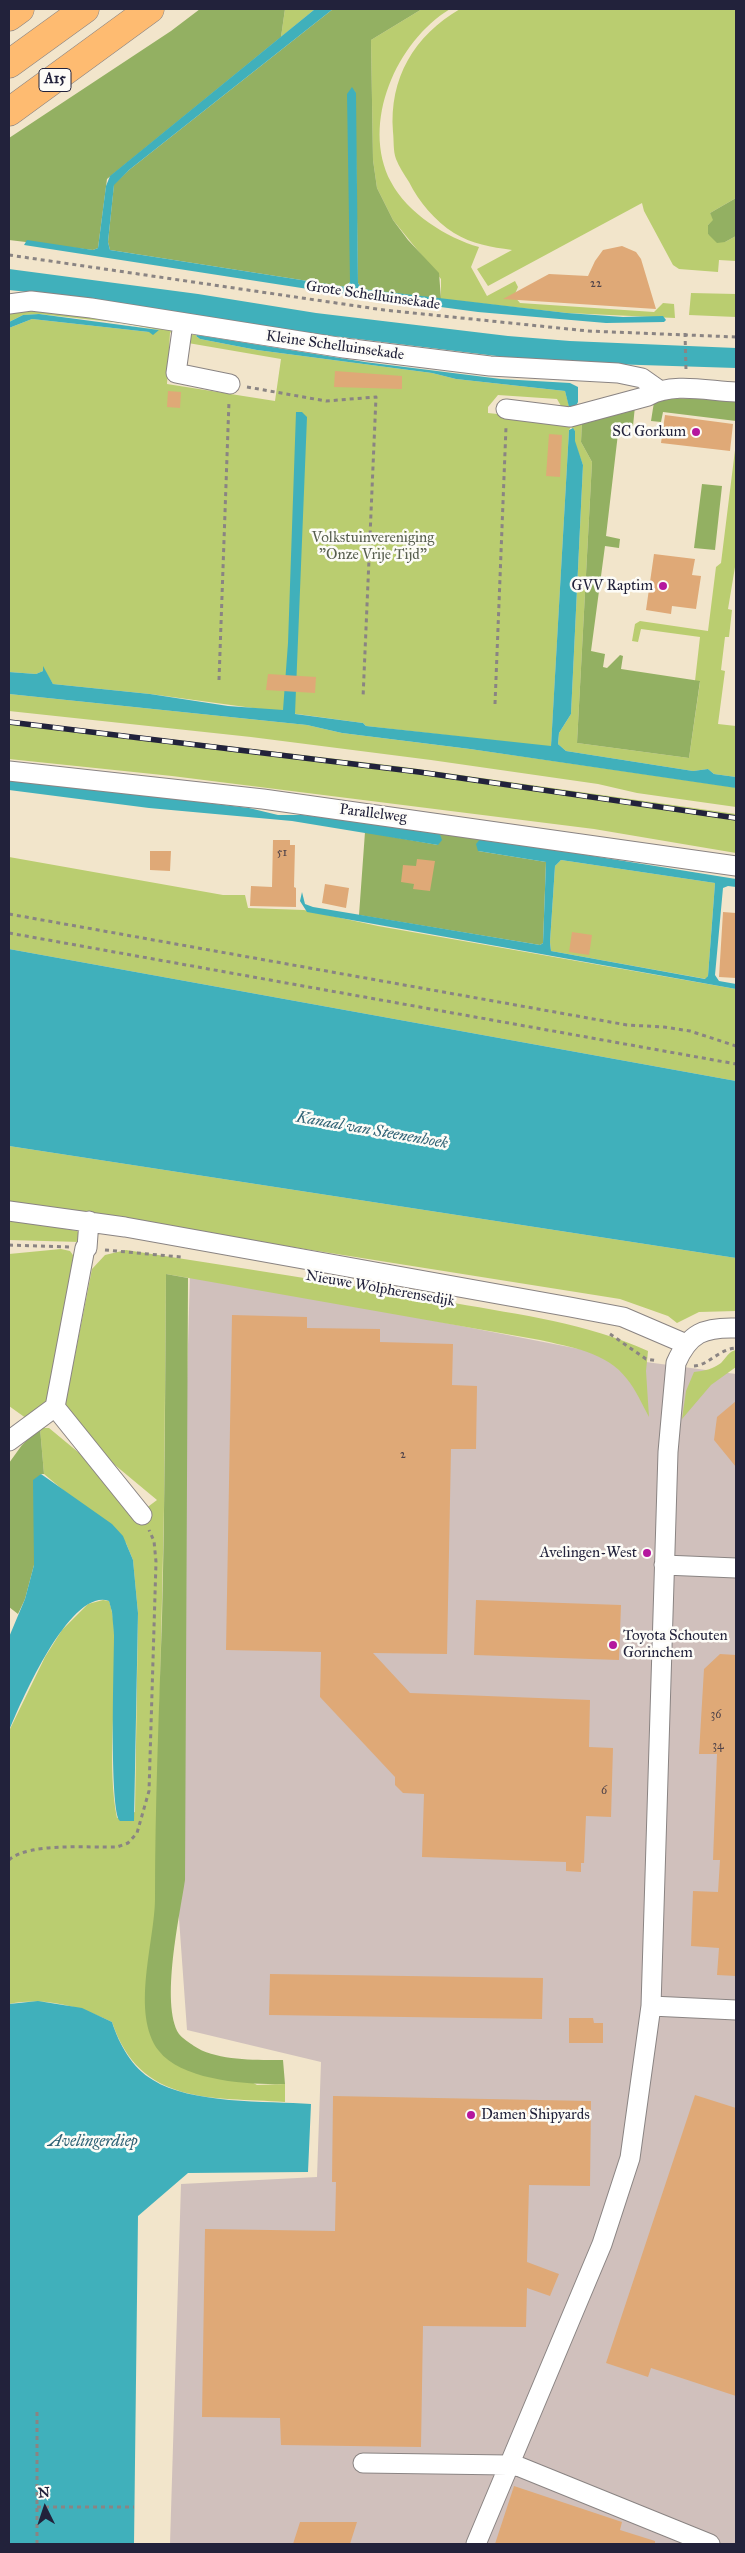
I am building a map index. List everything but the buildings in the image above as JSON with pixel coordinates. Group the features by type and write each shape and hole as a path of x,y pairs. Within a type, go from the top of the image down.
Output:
{"highway":[{"path":"9,18 20,9"},
{"name":"A15","path":"9,64 85,9"},
{"name":"A15","path":"9,112 150,9"}],"street":[{"name":"Kleine Schelluinsekade","path":"9,304 31,301 91,308 412,357 529,369 618,373 642,378 653,393"},
{"path":"183,323 176,373 230,384"},
{"path":"506,409 570,417 653,393 686,389 736,392"},
{"name":"Parallelweg","path":"9,771 263,799 736,866"},
{"name":"Nieuwe Wolpherensedijk","path":"9,1211 89,1221 623,1317 686,1344"},
{"path":"9,1441 55,1406 69,1323 85,1248 87,1248 89,1221"},
{"path":"476,2544 602,2244 630,2158 651,2006 668,1452 676,1363 686,1344 694,1336 708,1328 736,1328"},
{"path":"55,1406 142,1516"},
{"path":"664,1565 736,1568"},
{"path":"651,2006 736,2010"},
{"path":"363,2463 508,2465 520,2467 626,2508 710,2544"}],"path":[{"name":"Grote Schelluinsekade","path":"9,255 393,311 588,331 685,333 736,337"},
{"path":"685,333 686,370"},
{"path":"219,680 230,384 326,402 376,397 364,698"},
{"path":"495,704 506,409"},
{"path":"9,914 627,1026 664,1026 690,1031 736,1046"},
{"path":"9,933 736,1064"},
{"path":"9,1245 87,1248 184,1258"},
{"path":"606,1332 646,1358 676,1363 700,1365 722,1351 736,1348"},
{"path":"9,1860 22,1852 44,1849 117,1848 128,1843 137,1833 148,1791 156,1562 154,1541 142,1516"},
{"path":"37,2544 38,2412"},
{"path":"37,2507 134,2507"}],"shaded area":[{"path":"190,1273 646,1362 736,1374 736,2544 170,2544 181,2184 317,2177 321,2062 187,2030 174,1849"}],"green space":[{"path":"200,9 285,9 281,37 107,179 98,248 93,250 9,240 9,138 171,31"},
{"path":"285,9 315,9 281,37"},
{"path":"333,9 422,9 371,40 373,160 377,188 393,220 408,240 439,273 441,299 362,289 358,283 355,89 350,282 346,287 110,250 108,242 114,184 129,170"},
{"path":"422,9 450,9 431,23 414,41 400,62 389,85 382,110 380,135 382,159 391,182 407,204 417,214 441,231 479,247 471,267 487,296 515,281 518,287 514,296 520,303 654,312 663,303 674,304 675,318 567,313 441,299 441,279 393,220 377,188 373,160 371,40"},
{"path":"460,9 736,9 736,198 710,213 714,220 708,225 708,234 725,242 736,236 736,261 719,260 718,272 679,269 673,265 644,211 642,203 488,286 477,269 512,250 468,240 440,223 418,197 399,165 394,149 393,112 400,76 408,60 430,32"},
{"path":"736,198 736,236 725,242 717,243 708,234 708,225 713,220 710,213"},
{"path":"691,293 736,294 736,317 689,315"},
{"name":"Volkstuinvereniging \"Onze Vrije Tijd\"","path":"13,307 168,327 172,331 170,333 167,384 275,401 281,359 188,343 186,334 197,335 200,339 257,350 432,373 456,379 565,391 569,406 572,407 571,413 565,413 557,399 498,395 488,407 488,413 562,421 582,421 581,442 592,462 577,743 689,758 700,682 695,681 700,637 641,629 638,642 632,641 635,624 640,621 708,631 716,567 721,563 736,442 736,561 728,609 732,610 729,637 725,637 721,670 725,671 718,724 736,726 736,777 714,774 708,769 693,771 566,751 558,744 559,733 571,714 583,465 574,441 575,431 571,427 569,430 551,747 366,726 363,723 150,694 53,684 43,668 43,671 36,674 9,672 9,328 32,319 149,332 159,330 122,323 39,314 23,315 9,322 9,309"},
{"path":"662,398 736,400 736,421 663,412 661,422 651,421 654,402"},
{"path":"635,406 633,426 619,425 606,536 620,539 619,548 605,546 591,651 605,654 603,667 607,668 620,655 623,656 621,669 700,681 689,758 577,743 592,462 581,442 582,421"},
{"path":"702,484 722,486 715,550 694,548"},
{"path":"9,694 307,725 342,733 470,749 733,787 736,788 736,807 637,793 598,784 431,760 251,737 9,711"},
{"path":"9,720 404,767 736,814 736,853 594,829 172,776 9,759"},
{"path":"365,832 438,845 439,832 481,838 478,851 546,862 543,943 540,945 359,915"},
{"path":"9,857 223,895 245,895 248,908 304,910 378,926 736,989 736,1081 9,949"},
{"path":"561,860 715,883 708,976 706,979 551,951 555,866"},
{"path":"9,1146 736,1258 736,1311 699,1312 677,1323 668,1316 620,1299 9,1202"},
{"path":"9,1219 77,1231 80,1233 80,1242 9,1240"},
{"path":"61,1249 70,1251 78,1262 45,1411 30,1421 9,1406 9,1254"},
{"path":"126,1250 529,1316 601,1333 648,1351 646,1371 649,1417 633,1388 619,1370 599,1357 575,1348 540,1340 166,1274 164,1507 155,1918 150,1953 148,2025 257,2085 285,2084 285,2102 206,2097 182,2092 160,2083 141,2069 124,2049 112,2022 87,2011 62,2004 23,2002 9,2004 9,1731 45,1657 62,1630 88,1604 103,1600 109,1601 114,1627 112,1757 117,1818 135,1812 138,1613 133,1560 126,1543 44,1474 40,1428 49,1428 84,1457 141,1512 157,1500 62,1421 92,1269 105,1255"},
{"path":"166,1274 188,1278 185,1880 173,1959 171,2002 174,2020 180,2036 194,2046 214,2055 237,2059 283,2060 285,2084 236,2082 200,2075 183,2069 159,2051 151,2036 146,2018 146,1977 155,1898 156,1793 164,1532"},
{"path":"736,1350 736,1367 711,1385 682,1419 686,1391 694,1372 715,1367 729,1353"},
{"path":"40,1428 44,1474 41,1474 34,1499 34,1565 25,1599 18,1614 9,1607 9,1463 22,1445"}],"water":[{"path":"315,9 333,9 129,170 114,185 108,242 110,250 346,287 350,282 347,94 352,87 356,93 358,283 362,289 567,313 623,317 663,316 666,320 664,322 606,323 478,312 321,291 24,245 27,240 93,250 98,248 106,186 110,176"},
{"path":"9,269 198,294 316,313 508,336 570,341 736,348 736,368 546,362 309,333 86,298 9,290"},
{"path":"39,314 159,330 153,335 149,332 32,319 9,328 9,322 23,315"},
{"path":"197,335 365,362 501,379 570,383 578,387 578,402 576,406 569,407 565,391 456,379 432,373 257,350 200,339"},
{"path":"296,412 302,412 307,417 295,714 363,723 366,726 551,746 569,430 573,428 583,465 571,714 559,733 558,744 566,751 693,771 708,769 714,774 736,777 736,788 470,749 342,733 307,725 9,694 9,672 36,674 43,671 43,666 53,684 150,694 228,706 283,710 288,643"},
{"path":"9,779 249,808 278,815 303,815 439,832 442,840 438,845 292,821 149,808 9,790"},
{"path":"481,838 736,879 736,887 728,886 723,888 715,975 719,981 736,984 736,989 307,912 300,901 302,892 305,904 313,907 540,945 543,943 546,862 478,851 476,844","holes":["561,860 715,883 708,976 705,979 551,951 555,866"]},
{"name":"Kanaal van Steenenhoek","path":"9,949 736,1081 736,1258 9,1146"},
{"path":"41,1474 112,1524 123,1536 133,1560 138,1613 134,1821 120,1821 114,1792 114,1635 109,1601 94,1601 78,1612 63,1629 35,1674 9,1731 9,1637 25,1599 34,1565 33,1480"},
{"name":"Avelingerdiep","path":"38,2001 82,2008 112,2022 118,2039 127,2055 139,2069 145,2075 169,2088 229,2100 311,2104 308,2172 188,2173 138,2216 134,2544 9,2544 9,2004"}],"railway":[{"path":"9,722 419,772 736,818"}],"place":[{"name":"SC Gorkum","path":"696,432"},
{"name":"GVV Raptim","path":"663,586"},
{"name":"Avelingen-West","path":"647,1553"},
{"name":"Toyota Schouten Gorinchem","path":"613,1645"},
{"name":"Damen Shipyards","path":"471,2115"}]}
